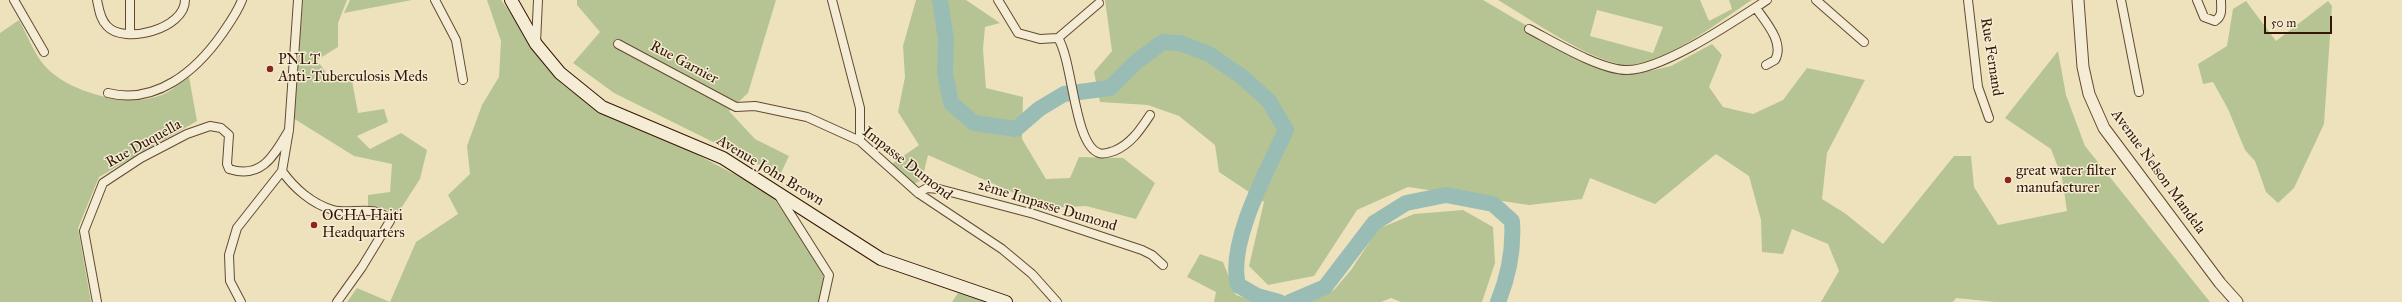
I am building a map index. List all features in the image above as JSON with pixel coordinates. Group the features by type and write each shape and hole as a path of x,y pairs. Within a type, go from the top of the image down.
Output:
{"main road":[{"name":"Avenue John Brown","path":"511,0 536,44 560,73 602,107 723,158 881,259 1006,302"}],"street":[{"path":"14,0 44,52"},
{"path":"97,0 102,18 107,26 113,31 130,34 161,30 182,11 185,0"},
{"path":"130,0 130,34"},
{"path":"108,93 127,96 147,93 166,87 188,72 208,54 237,14 242,0"},
{"path":"241,302 230,281 229,255 231,243 237,228 282,171 289,130 298,0"},
{"path":"435,0 456,40 463,80"},
{"path":"536,44 538,0"},
{"path":"832,0 860,108 860,141"},
{"path":"998,0 1018,33 1040,39 1058,38 1099,3"},
{"path":"1529,29 1595,62 1627,70 1664,62 1767,0"},
{"path":"1816,0 1864,42"},
{"name":"Rue Fernand","path":"1968,0 1978,87 1989,118"},
{"name":"Avenue Nelson Mandela","path":"2078,0 2083,67 2089,94 2104,128 2220,283 2237,302"},
{"path":"2121,0 2139,92"},
{"path":"2197,0 2204,17 2215,21 2220,18 2221,14 2220,0"},
{"path":"1756,8 1769,28 1778,47 1774,60 1766,65"},
{"path":"1058,38 1063,44 1081,129 1094,149 1100,153 1109,153 1126,144 1140,130 1150,115"},
{"name":"Rue Garnier","path":"618,44 736,107"},
{"name":"Impasse Dumond","path":"736,107 755,106 807,117 860,141 918,193 1002,249 1032,274 1057,302"},
{"name":"Rue Duquella","path":"97,302 84,231 103,183 162,146 210,126 221,128 229,134 227,164 229,170 237,172 256,169 268,163 289,130"},
{"path":"282,171 289,182 311,200 334,211 374,212 385,215 390,220 362,267 337,302"},
{"name":"2ème Impasse Dumond","path":"918,193 926,188 939,189 1029,213 1142,250 1152,255 1164,265"},
{"path":"776,191 829,275 823,302"}],"green space":[{"path":"303,0 347,0 338,23 338,47 317,60 330,78 351,75 358,113 384,109 388,122 357,136 370,149 401,133 427,150 420,179 396,216 386,209 368,207 368,195 390,192 392,164 354,156 293,118"},
{"path":"350,0 412,0 344,13"},
{"path":"487,0 501,0 563,85 596,109 675,143 770,193 828,275 820,302 390,302 416,242 458,214 448,195 470,174 467,146 482,105 499,77 501,41"},
{"path":"577,0 776,0 748,93 729,111 755,139 789,156 780,175 614,93 573,63 600,32 577,5"},
{"path":"916,0 966,0 1000,23 985,27 983,49 986,88 1023,97 1022,139 1046,179 1070,178 1079,157 1123,158 1155,183 1136,219 1086,206 1048,208 928,155 922,180 914,184 892,164 919,145 898,112 905,77 903,46"},
{"path":"1105,0 1483,0 1597,67 1633,75 1671,66 1712,44 1722,55 1709,87 1723,107 1753,114 1783,100 1807,68 1865,80 1827,153 1822,199 1846,214 1883,244 1954,156 1971,156 1974,187 1998,225 2067,211 2062,178 2051,149 2005,118 2058,51 2066,95 2085,146 2210,302 1995,302 1956,298 1953,302 1821,302 1839,271 1828,244 1792,229 1783,254 1762,252 1761,220 1749,176 1716,154 1655,204 1590,178 1582,199 1529,205 1408,187 1357,210 1314,276 1268,285 1249,266 1264,202 1219,172 1215,145 1179,116 1148,105 1100,102 1094,72 1112,51"},
{"path":"1498,0 1700,0 1709,21 1732,9 1729,0 1752,0 1710,29 1677,49 1644,63 1630,65 1599,58 1581,50","holes":["1597,10 1663,27 1653,53 1590,36"]},
{"path":"2246,1 2276,41 2328,1 2332,6 2324,124 2294,188 2278,203 2266,192 2255,161 2245,150 2228,109 2213,82 2203,84 2198,64 2227,46 2233,9"},
{"path":"19,20 34,50 45,66 55,76 85,91 119,99 136,100 152,98 166,93 189,77 197,121 99,177 78,228 91,302 0,302 0,33"},
{"path":"1463,210 1493,227 1495,263 1482,302 1401,302 1391,298 1381,302 1309,302 1334,290 1351,270 1378,229 1414,214"},
{"path":"1200,254 1223,262 1236,295 1257,302 1214,302 1216,292 1187,277"},
{"path":"357,288 390,302 347,302"},
{"path":"958,293 984,302 952,302"}],"waterway":[{"path":"940,0 946,40 945,73 951,103 974,123 1016,129 1039,109 1064,94 1110,88 1136,62 1163,42 1180,43 1209,54 1241,76 1269,101 1286,130 1260,185 1244,228 1238,249 1236,268 1238,285 1257,296 1279,302"},
{"path":"1290,302 1325,287 1374,223 1406,203 1446,195 1493,204 1512,221 1510,262 1498,302"}],"place":[{"name":"PNLT Anti-Tuberculosis Meds","path":"270,69"},
{"name":"great water filter manufacturer","path":"2008,180"},
{"name":"OCHA Haiti Headquarters","path":"314,225"}]}
